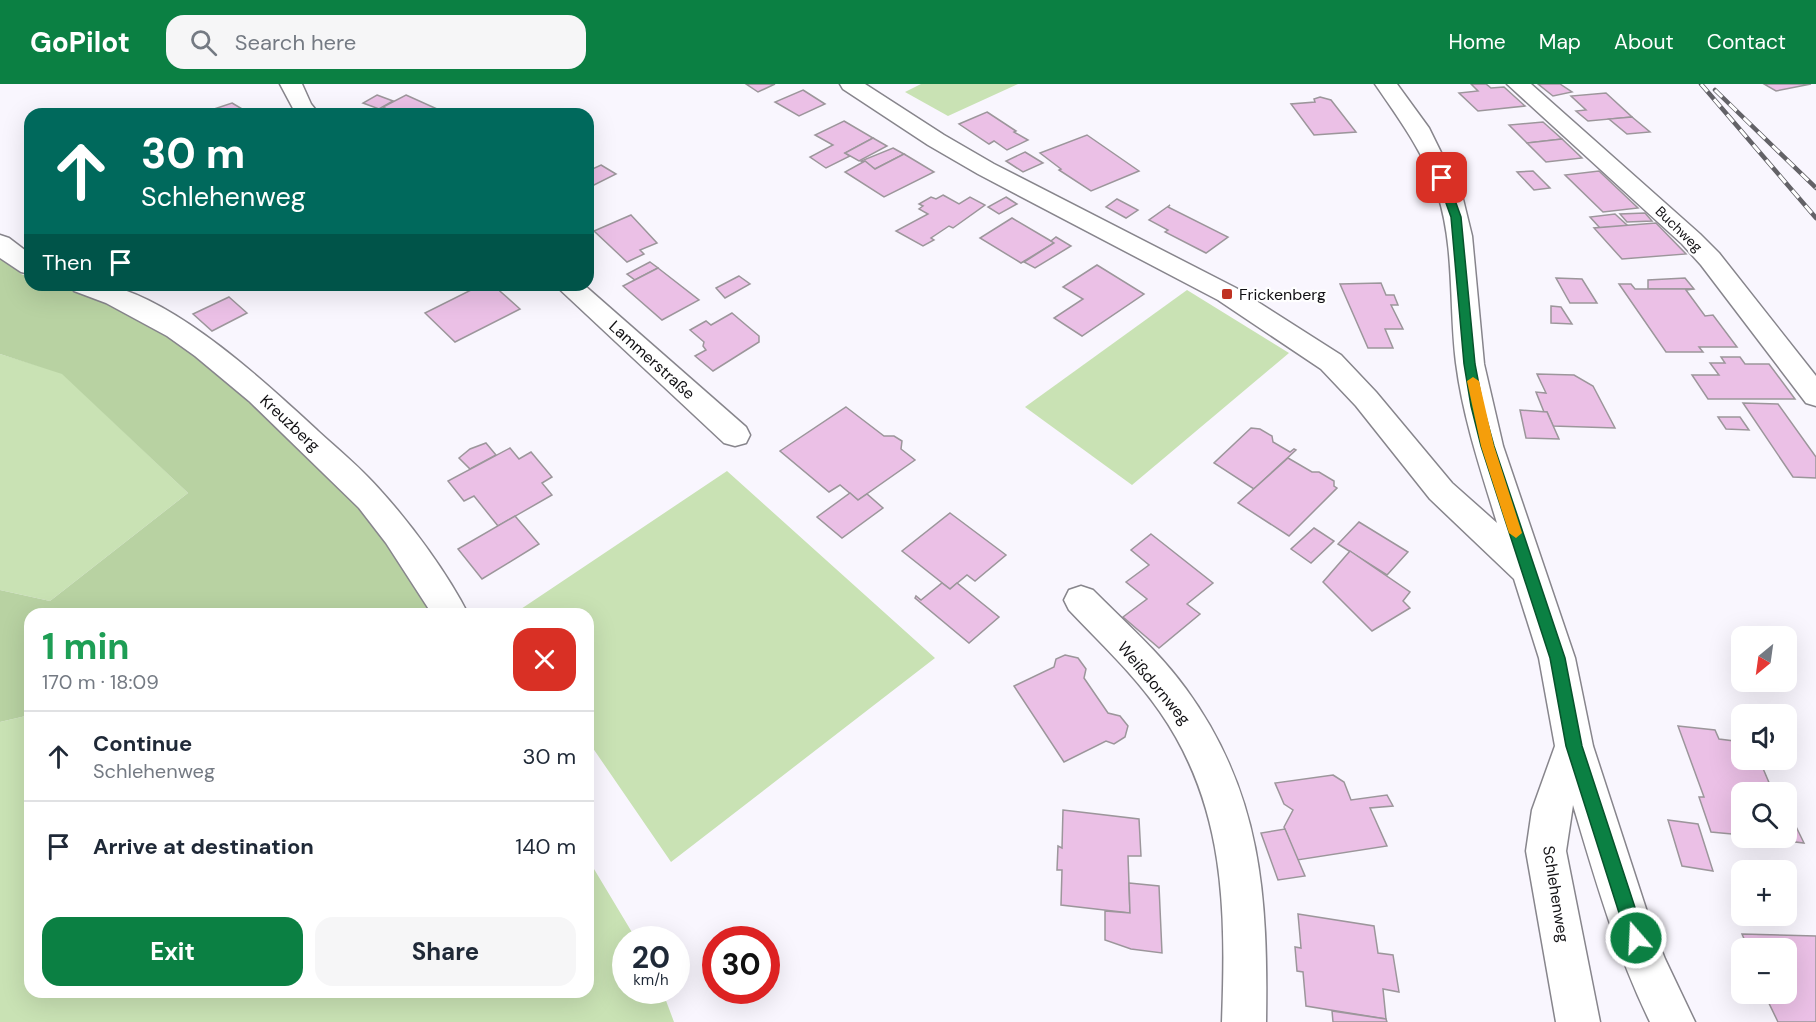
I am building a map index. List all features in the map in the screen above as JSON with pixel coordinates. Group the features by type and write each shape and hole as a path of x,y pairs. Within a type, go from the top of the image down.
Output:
{"street":[{"path":"291,84 302,108"},
{"path":"851,84 936,140 986,169 1227,294 1331,362 1360,392 1441,491 1527,570"},
{"path":"1386,84 1418,128 1446,187 1456,217 1470,364 1477,406 1527,570 1557,658 1574,746 1629,921 1648,971 1673,1022"},
{"name":"Buchweg","path":"1518,84 1690,239 1710,260 1816,396"},
{"path":"0,243 24,262"},
{"name":"Kreuzberg","path":"102,291 153,314 206,352 281,412 361,489 378,509 447,608"},
{"name":"Lammerstraße","path":"575,291 735,435"},
{"name":"Weißdornweg","path":"1081,600 1173,700 1193,729 1223,796 1239,853 1243,886 1247,937 1244,1022"},
{"name":"Schlehenweg","path":"1574,746 1554,797 1546,851 1578,1022"}],"green space":[{"path":"921,84 1018,84 948,116 905,92"},
{"path":"0,253 24,275 24,291 75,291 129,307 208,358 377,517 438,608 24,608 24,716 0,722 0,590 50,601 188,493 62,374 0,354"},
{"path":"1187,290 1289,353 1132,485 1025,407"},
{"path":"0,354 62,373 188,493 50,601 0,590"},
{"path":"727,471 935,658 671,862 594,750 594,608 522,608"},
{"path":"24,716 24,998 594,998 594,869 628,926 612,926 612,1004 667,1004 674,1022 0,1022 0,722"}],"building":[{"path":"746,84 775,84 758,92"},
{"path":"1471,84 1486,84 1491,88 1504,87 1525,106 1478,111 1459,93 1478,91"},
{"path":"1538,84 1560,84 1572,92 1553,96"},
{"path":"1764,84 1811,84 1776,91"},
{"path":"803,90 825,104 799,116 775,102"},
{"path":"1606,93 1632,117 1588,121 1576,111 1586,110 1571,96"},
{"path":"377,95 393,101 381,108 363,103"},
{"path":"406,95 435,108 385,108 383,107"},
{"path":"1320,97 1331,100 1356,132 1314,135 1291,104 1315,102 1314,99"},
{"path":"232,103 241,108 217,108"},
{"path":"987,112 1028,140 1007,150 994,141 989,144 959,124"},
{"path":"1632,117 1650,132 1627,134 1609,119"},
{"path":"844,121 873,138 845,153 850,156 826,168 810,157 833,145 815,135"},
{"path":"1543,122 1562,139 1527,143 1509,125"},
{"path":"1087,135 1139,171 1091,191 1059,170 1061,169 1040,153"},
{"path":"873,138 887,146 859,161 845,153"},
{"path":"1562,139 1582,158 1546,162 1527,143"},
{"path":"893,148 904,154 875,169 861,161"},
{"path":"1025,152 1043,163 1023,172 1006,161"},
{"path":"904,154 934,172 884,197 845,172 865,161 875,169"},
{"path":"601,165 616,174 594,185 594,168"},
{"path":"1533,171 1550,188 1534,190 1517,172"},
{"path":"1599,171 1638,208 1603,212 1565,175"},
{"path":"943,195 959,204 970,197 985,205 953,228 949,226 931,238 934,240 923,246 896,231 928,214 919,209 923,206 919,204 931,197 936,199"},
{"path":"1006,197 1017,204 999,214 988,207"},
{"path":"1117,199 1138,210 1126,218 1106,207"},
{"path":"1170,205 1168,207 1228,237 1206,253 1165,232 1168,230 1149,220"},
{"path":"1645,213 1652,221 1627,222 1620,214"},
{"path":"1615,214 1628,226 1600,228 1590,217"},
{"path":"631,215 657,243 640,250 644,254 627,262 594,231"},
{"path":"1012,218 1054,243 1021,263 980,238"},
{"path":"1656,223 1686,254 1622,259 1594,228"},
{"path":"1056,237 1071,246 1035,268 1024,262 1054,243 1051,241"},
{"path":"650,262 658,268 635,280 627,274"},
{"path":"1097,265 1144,294 1082,336 1054,318 1083,299 1063,287"},
{"path":"658,268 699,300 662,320 623,286"},
{"path":"739,276 750,284 725,298 716,288"},
{"path":"1556,278 1582,279 1597,303 1570,303"},
{"path":"1685,278 1694,289 1648,289 1648,280"},
{"path":"1381,283 1386,295 1394,295 1398,305 1391,305 1403,329 1385,329 1393,348 1368,348 1340,284"},
{"path":"1619,284 1631,284 1635,289 1694,289 1686,290 1705,316 1713,315 1737,347 1699,347 1703,352 1666,352"},
{"path":"469,291 500,291 520,309 455,342 425,313"},
{"path":"229,297 247,313 212,331 193,314"},
{"path":"1551,306 1561,307 1572,324 1551,323"},
{"path":"732,313 759,336 759,342 713,371 695,356 706,350 703,346 704,342 690,330 706,321 711,325"},
{"path":"1721,357 1740,357 1745,364 1769,364 1795,399 1708,399 1692,375 1719,375 1710,363 1725,363"},
{"path":"1537,374 1574,375 1593,386 1615,428 1553,426 1536,392 1546,393"},
{"path":"1743,403 1778,404 1816,457 1816,478 1793,477"},
{"path":"846,407 884,436 894,436 902,441 901,449 915,460 858,500 840,485 829,492 780,451"},
{"path":"1520,410 1547,412 1559,439 1526,438"},
{"path":"1718,417 1740,417 1749,430 1726,429"},
{"path":"1251,428 1260,429 1272,436 1273,442 1290,452 1296,450 1254,489 1214,463"},
{"path":"486,443 496,455 470,469 459,458 470,449"},
{"path":"510,448 519,459 531,452 552,477 542,483 552,495 498,526 474,496 464,501 448,481"},
{"path":"1288,458 1334,481 1334,486 1337,488 1289,536 1238,503"},
{"path":"850,493 858,500 867,494 883,508 842,538 817,517"},
{"path":"950,513 1006,555 975,581 967,575 950,589 902,551"},
{"path":"515,516 539,544 482,579 458,549"},
{"path":"1359,522 1408,552 1387,575 1338,544"},
{"path":"1314,528 1334,541 1311,563 1291,549"},
{"path":"1151,534 1213,583 1187,604 1200,614 1159,648 1123,617 1147,599 1126,582 1149,565 1131,550"},
{"path":"1350,551 1410,592 1403,601 1410,608 1372,631 1323,582"},
{"path":"942,583 950,589 957,583 999,617 969,643 915,598 916,596 921,600"},
{"path":"1065,655 1078,658 1086,669 1084,678 1108,713 1120,716 1128,726 1125,737 1114,744 1106,741 1064,762 1014,686 1054,667 1056,659"},
{"path":"1678,726 1715,730 1719,739 1731,741 1731,770 1764,770 1769,782 1731,782 1731,834 1711,832 1699,797 1704,797"},
{"path":"1333,775 1344,782 1351,800 1387,795 1393,806 1370,808 1387,846 1297,860 1284,827 1293,810 1284,804 1275,783"},
{"path":"1063,810 1139,819 1141,856 1128,856 1130,913 1061,905 1062,870 1057,870 1058,846 1062,848"},
{"path":"1668,820 1698,824 1713,871 1682,866"},
{"path":"1285,829 1305,876 1278,880 1261,833"},
{"path":"1797,829 1804,843 1797,842"},
{"path":"1129,883 1159,886 1162,953 1131,949 1105,940 1105,911 1130,913"},
{"path":"1298,914 1374,926 1378,953 1393,955 1399,992 1383,989 1386,1019 1306,1006 1303,972 1297,971 1295,947 1301,948"},
{"path":"1742,934 1816,936 1816,1022 1778,1022 1769,1004 1797,1004 1797,938 1744,938"},
{"path":"1332,1011 1386,1019 1387,1022 1333,1022"}],"railway":[{"path":"1701,84 1816,218"},
{"path":"1715,90 1816,188"}],"slow traffic":[{"path":"1473,381 1488,446 1516,533"}],"place":[{"name":"Frickenberg","path":"1227,294"}],"route":[{"path":"1442,178 1450,195 1459,236 1470,364 1477,406 1527,570 1557,658 1574,746 1636,938"}]}
